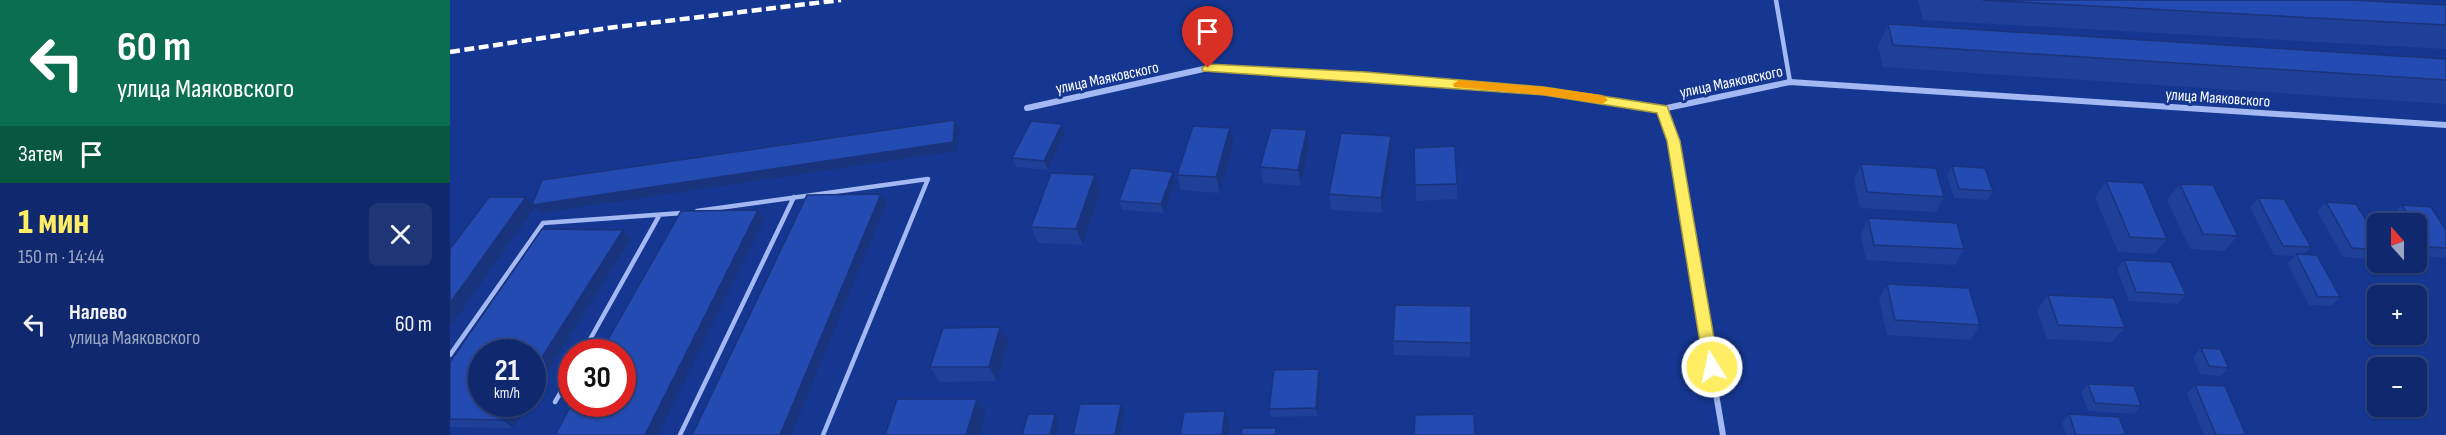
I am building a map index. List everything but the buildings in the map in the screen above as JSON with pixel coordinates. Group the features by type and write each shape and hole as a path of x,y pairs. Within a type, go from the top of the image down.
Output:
{"street":[{"name":"улица Маяковского","path":"1027,108 1208,68 1366,77 1544,91 1662,109 1790,82 2446,125"},
{"path":"1662,109 1673,141 1724,435"}],"lane":[{"path":"1776,0 1790,82"},
{"path":"450,355 543,223 659,216 928,179 823,435"},
{"path":"680,435 794,197"},
{"path":"590,339 659,216"},
{"path":"555,402 558,397"}],"railway":[{"path":"450,52 608,28 841,0"}],"slow traffic":[{"path":"1459,84 1544,91 1602,100"}],"route":[{"path":"1208,68 1366,77 1544,91 1662,109 1673,141 1712,367"}]}
